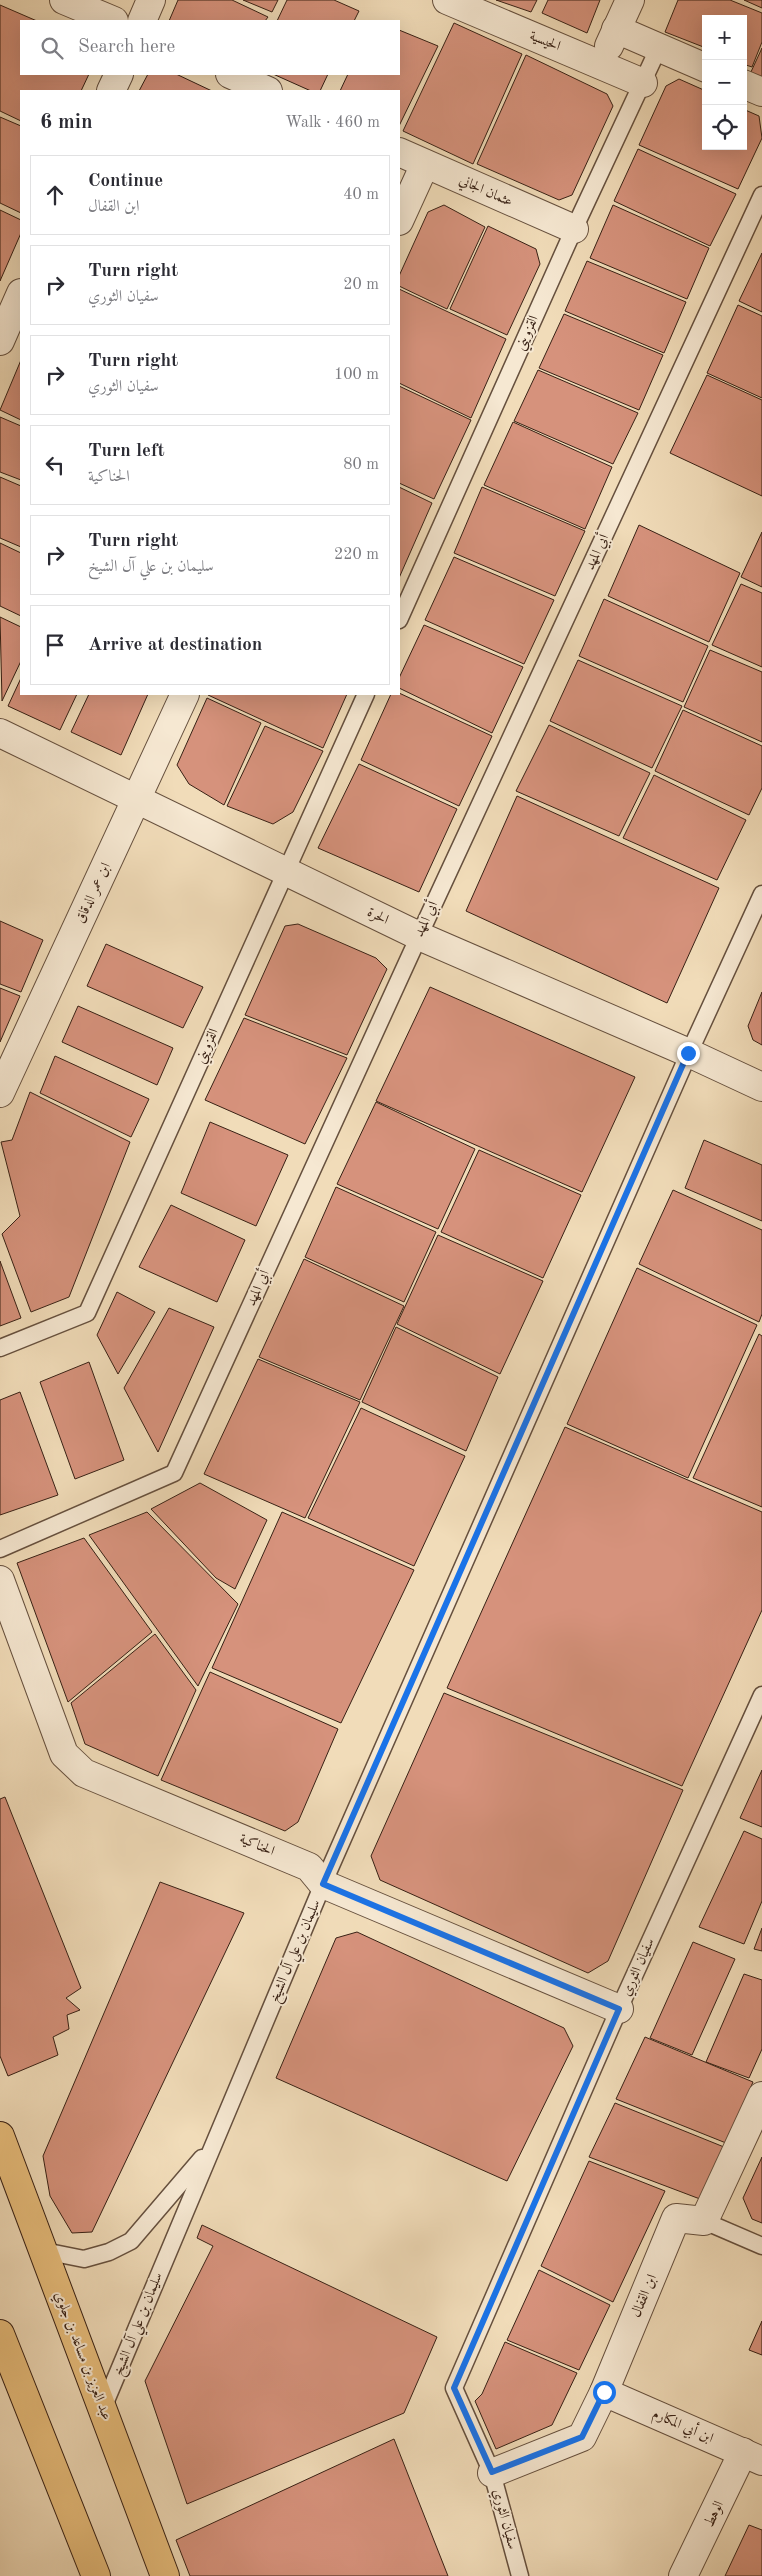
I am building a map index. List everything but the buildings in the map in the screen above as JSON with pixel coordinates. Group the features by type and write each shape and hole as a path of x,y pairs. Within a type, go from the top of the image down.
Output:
{"main road":[{"name":"عبد العزيز بن مساعد بن جلوي","path":"0,2136 104,2408 165,2576"},
{"path":"0,2334 96,2576"}],"street":[{"path":"64,0 112,20"},
{"path":"142,20 151,0"},
{"name":"الحيسية","path":"448,0 643,83"},
{"path":"601,64 630,0"},
{"path":"616,29 702,66"},
{"path":"111,90 119,75"},
{"path":"232,75 266,90"},
{"path":"747,86 762,92"},
{"name":"عثمان الجاني","path":"400,152 574,229"},
{"path":"400,220 425,164"},
{"path":"0,341 20,295"},
{"name":"ابن عمر الدقاق","path":"0,1093 184,695"},
{"name":"الحرة","path":"0,733 419,936 688,1053 762,1088"},
{"name":"الحناكية","path":"0,1580 64,1754 84,1773 309,1867 323,1884 619,2009"},
{"path":"704,2221 762,2096"},
{"name":"ابن القفال","path":"492,2472 582,2437 604,2392 676,2218 704,2221"},
{"name":"ابن أبي المكارم","path":"604,2392 752,2457"},
{"name":"الوهط","path":"684,2576 752,2457"}],"lane":[{"name":"القزويني","path":"400,618 574,229 659,48"},
{"name":"أبي المهد","path":"0,1549 174,1473 419,936 762,195"},
{"name":"القزويني","path":"0,1348 87,1313 366,695"},
{"name":"سليمان بن علي آل الشيخ","path":"104,2408 210,2149 323,1884 688,1053 762,894"},
{"name":"سفيان الثوري","path":"520,2576 492,2472 454,2388 619,2009 762,1695"},
{"path":"44,2251 84,2259 110,2252 131,2241 210,2149"},
{"path":"704,2221 762,2246"}],"route":[{"path":"604,2392 582,2437 492,2472 454,2388 619,2009 323,1884 688,1053"}]}
